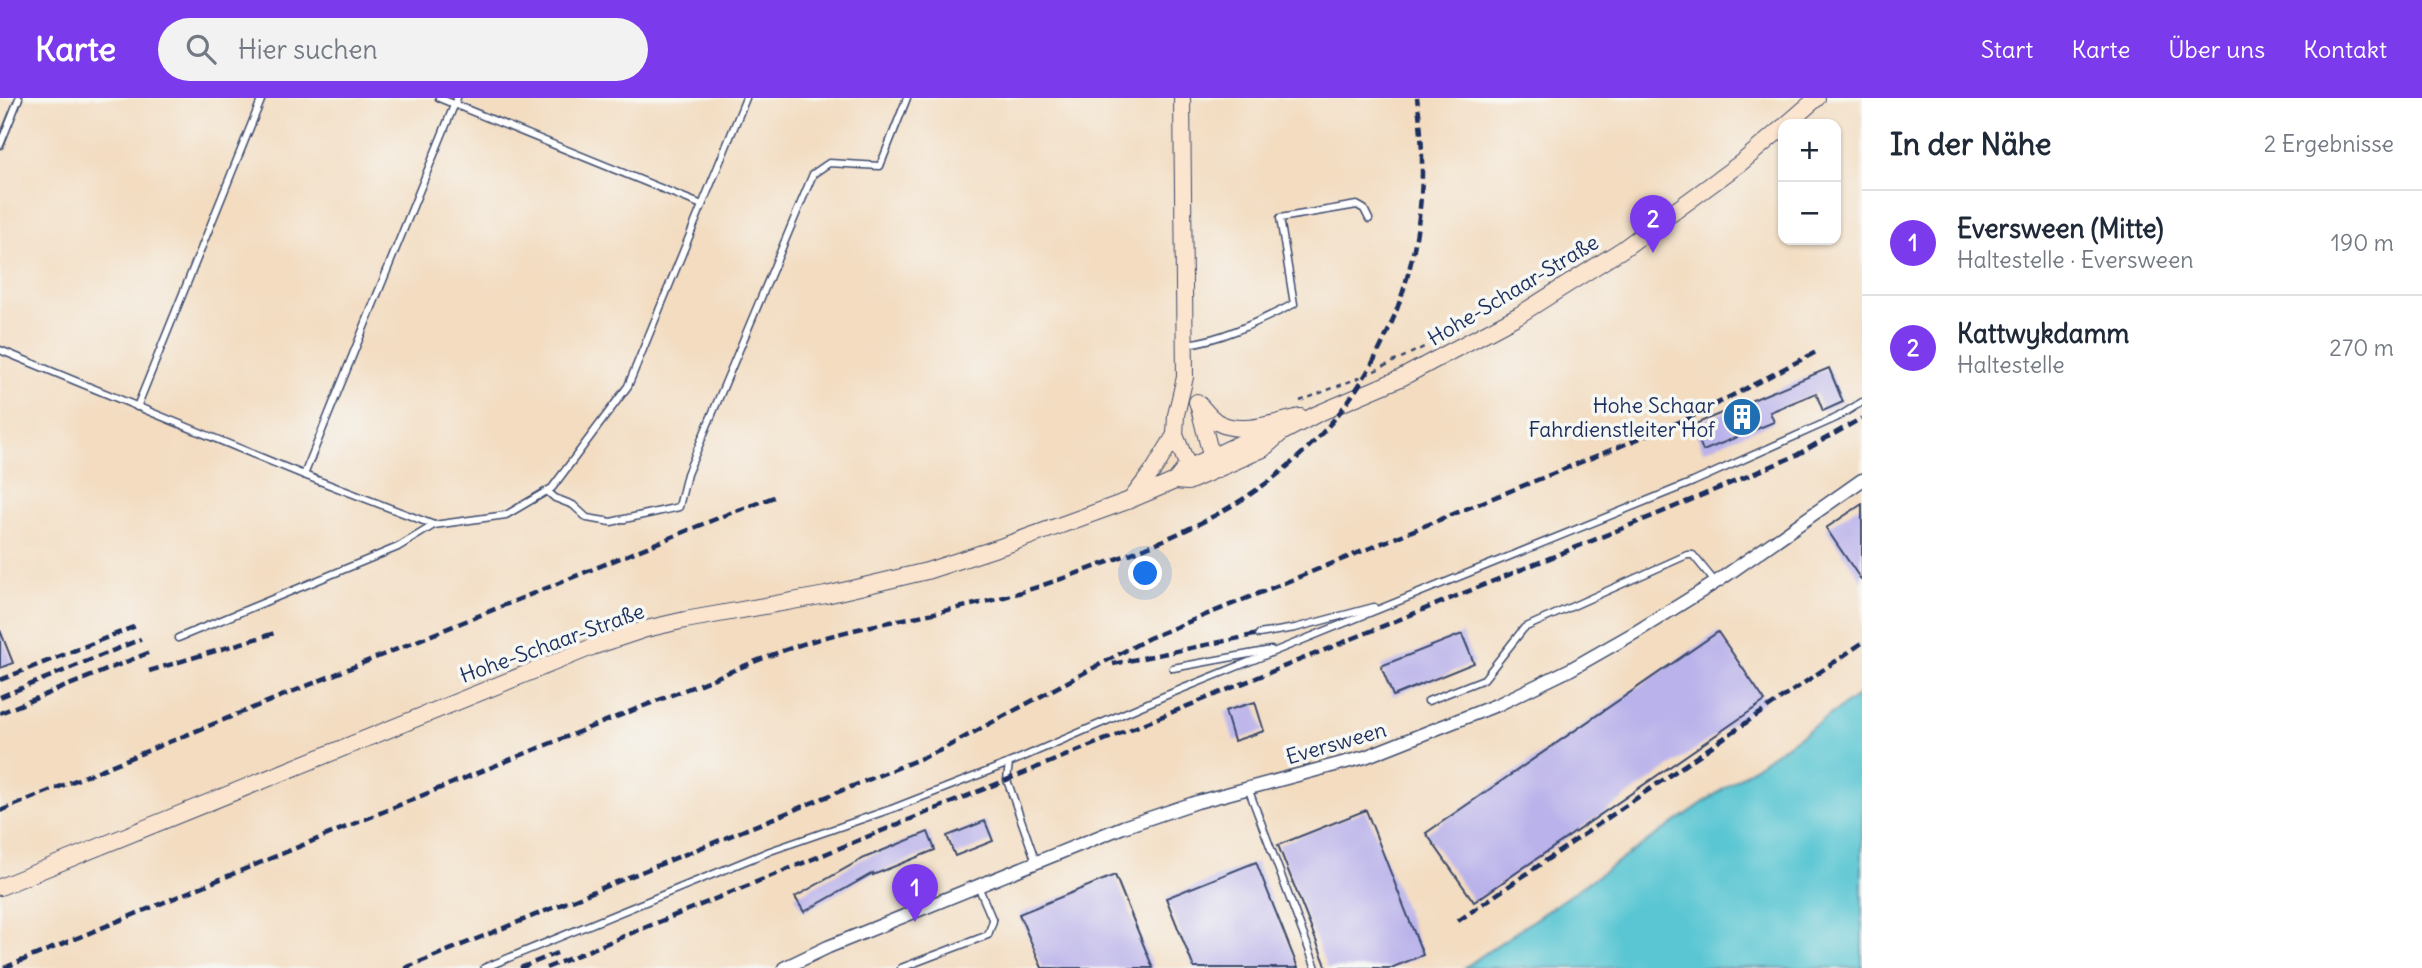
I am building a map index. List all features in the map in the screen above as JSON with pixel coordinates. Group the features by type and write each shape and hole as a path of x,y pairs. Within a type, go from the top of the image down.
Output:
{"main road":[{"path":"1182,98 1185,377 1176,415 1175,435 1191,474"},
{"name":"Hohe-Schaar-Straße","path":"1793,119 1817,98"},
{"name":"Hohe-Schaar-Straße","path":"0,887 592,647 646,629 685,620 826,595 927,571 1130,500 1175,481 1188,482 1191,474 1213,464 1262,449 1280,433 1317,414 1430,364 1559,291 1697,196 1778,132"},
{"path":"1185,377 1197,402 1213,464"},
{"path":"1197,402 1213,420 1232,427 1249,427 1317,414"},
{"path":"1130,500 1155,468 1175,435"}],"street":[{"name":"Eversween","path":"784,968 828,947 1156,815 1365,757 1499,704 1571,669 1715,582 1862,480"}],"lane":[{"path":"0,145 19,98"},
{"path":"137,407 262,98"},
{"path":"439,98 455,101 702,205"},
{"path":"178,638 398,547 434,525 506,515 552,488 628,386 746,98"},
{"path":"547,491 555,498 573,505 587,518 611,522 679,507 687,474 813,174 829,163 880,166 907,98"},
{"path":"304,475 455,101"},
{"path":"1184,344 1226,333 1294,304 1280,218 1357,205 1364,209 1369,219"},
{"path":"0,350 304,475 434,525"},
{"path":"484,968 770,851 894,808 1009,763 1162,697 1445,584 1693,482 1836,418 1862,402"},
{"path":"1428,701 1484,680 1524,628 1687,555 1693,555 1715,582"},
{"path":"1259,634 1295,628 1393,603"},
{"path":"1173,668 1287,647"},
{"path":"1009,763 1007,780 1037,862"},
{"path":"1248,788 1316,968"},
{"path":"901,968 989,935 993,921 978,886"}],"path":[{"path":"1330,390 1428,345"}],"water":[{"path":"1862,693 1862,968 1464,968"}],"building":[{"name":"Hohe Schaar Fahrdienstleiter Hof","path":"1829,368 1843,402 1823,411 1816,393 1770,412 1774,422 1703,451 1693,425"},
{"path":"1862,504 1862,581 1826,528"},
{"path":"0,630 13,663 0,668"},
{"path":"1718,632 1765,701 1474,902 1426,833"},
{"path":"1462,634 1474,663 1393,696 1381,666"},
{"path":"1255,702 1264,731 1234,741 1225,711"},
{"path":"1366,810 1423,955 1391,968 1327,968 1278,845"},
{"path":"985,821 993,841 955,856 947,836"},
{"path":"928,832 935,850 873,873 804,912 795,897 864,858"},
{"path":"1256,862 1298,968 1194,968 1166,898"},
{"path":"1115,875 1153,968 1042,968 1019,914"}],"railway":[{"path":"4,968 428,793 775,654 811,641 980,603 1041,586 1153,545 1228,508 1297,458 1332,422 1361,382 1385,339 1402,293 1414,246 1421,197 1422,148 1417,98"},
{"path":"405,968 939,751 1149,638 1687,419 1818,351"},
{"path":"546,968 1655,515 1793,457 1862,418"},
{"path":"0,811 777,496"},
{"path":"0,680 136,626"},
{"path":"149,671 275,633"},
{"path":"1113,664 1259,634"},
{"path":"0,697 141,639"},
{"path":"1458,921 1862,643"},
{"path":"0,713 148,653"},
{"path":"520,968 557,953"}],"place":[{"name":"Kattwykdamm","path":"1653,253"},
{"name":"Hohe Schaar Fahrdienstleiter Hof","path":"1742,417"},
{"name":"Eversween (Mitte)","path":"915,922"}]}
